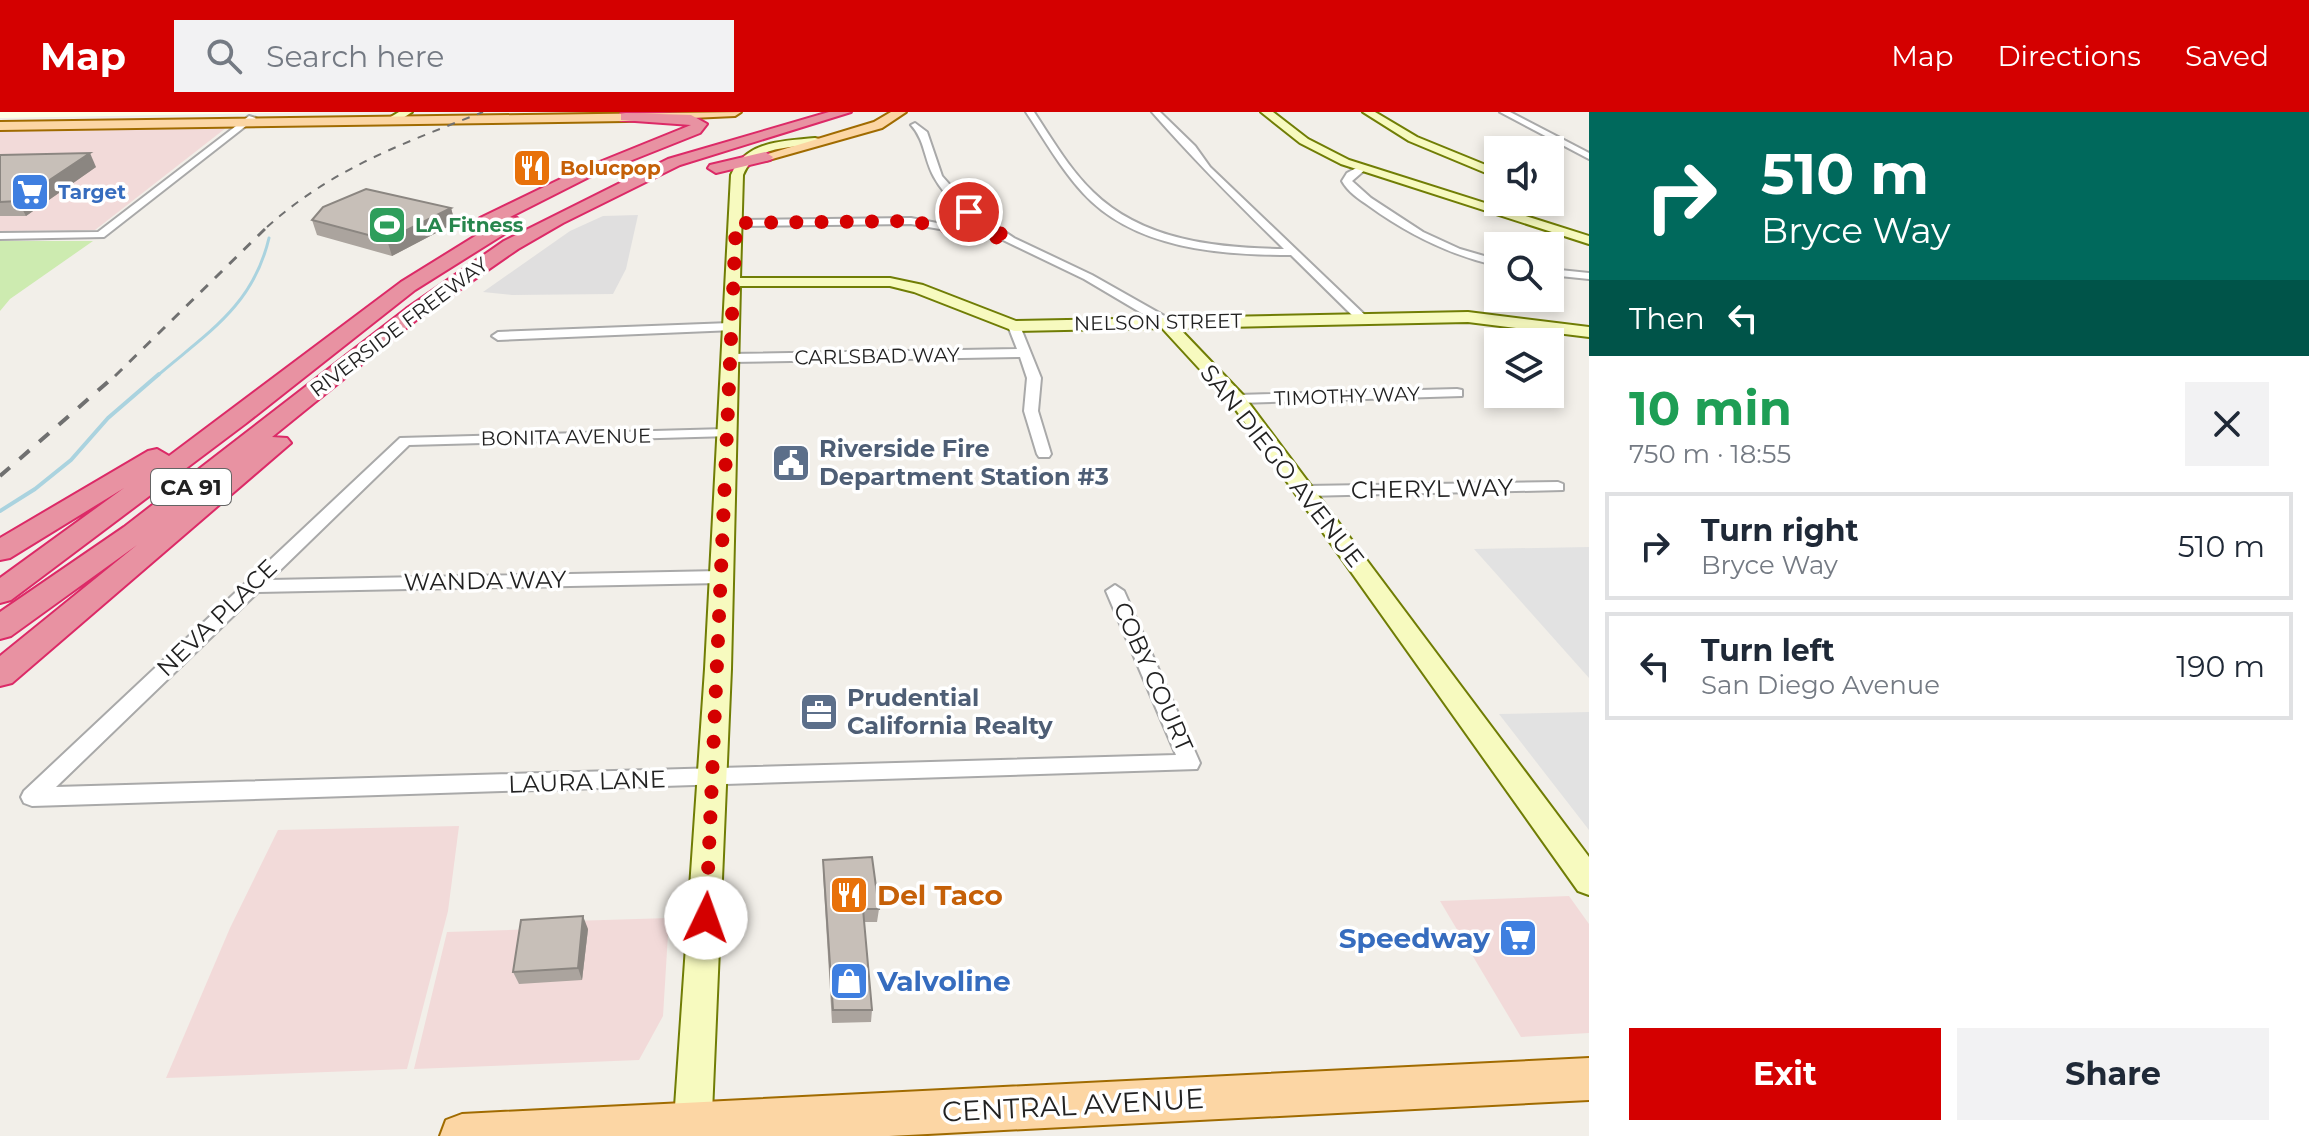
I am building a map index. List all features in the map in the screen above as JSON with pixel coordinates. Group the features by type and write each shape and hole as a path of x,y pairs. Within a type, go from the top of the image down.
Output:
{"highway":[{"name":"RIVERSIDE FREEWAY","path":"0,593 236,419 408,286 465,249 570,192 660,155 806,112"},
{"name":"RIVERSIDE FREEWAY","path":"0,628 134,533 377,341 511,245 568,213 674,162 847,112"},
{"path":"408,286 423,262 511,208 625,155 695,130 700,124 691,119 626,117"},
{"path":"511,245 691,174 765,157"},
{"path":"691,174 722,173 739,182"},
{"path":"0,674 330,399 377,341"},
{"path":"0,551 140,465 236,419"}],"main road":[{"path":"0,123 556,112"},
{"path":"401,115 626,117 735,112"},
{"path":"847,112 875,119 870,127"},
{"path":"765,157 888,121 900,112"},
{"name":"CENTRAL AVENUE","path":"462,1136 692,1130 1589,1079"}],"street":[{"path":"1030,112 1088,193 1130,223 1194,245 1252,252 1291,252"},
{"path":"1156,112 1192,148 1207,169 1361,317"},
{"path":"1266,112 1314,147 1363,168 1589,240"},
{"path":"1368,112 1413,139 1484,168"},
{"path":"1504,112 1589,156"},
{"path":"0,236 100,235 249,120"},
{"name":"SAN DIEGO AVENUE","path":"915,125 923,132 938,177 969,212 1010,240 1088,277 1164,321 1237,399 1589,881"},
{"path":"692,1130 713,779 737,175 741,163 761,150 815,141"},
{"path":"739,182 765,157"},
{"path":"1363,168 1350,175 1347,181 1350,187 1397,223 1434,242 1484,258"},
{"path":"1543,223 1544,216"},
{"path":"736,223 911,221 1010,240"},
{"path":"1564,273 1589,276"},
{"name":"NELSON STREET","path":"733,282 890,282 918,288 1014,326 1468,317 1589,332"},
{"path":"1014,326 1034,378 1031,411 1044,454"},
{"path":"498,336 730,327"},
{"name":"CARLSBAD WAY","path":"730,358 1024,353"},
{"name":"TIMOTHY WAY","path":"1237,399 1457,393"},
{"name":"BONITA AVENUE","path":"405,441 726,433"},
{"name":"NEVA PLACE","path":"32,797 405,441"},
{"name":"CHERYL WAY","path":"1305,491 1558,487"},
{"name":"WANDA WAY","path":"250,586 720,577"},
{"name":"COBY COURT","path":"1115,591 1190,763"},
{"name":"LAURA LANE","path":"32,797 1190,763"}],"shaded area":[{"path":"0,112 323,112 0,118"},
{"path":"231,124 95,230 0,231 0,128"},
{"path":"638,215 626,269 613,294 512,295 483,292 570,231 603,216"},
{"path":"1589,547 1589,678 1474,549"},
{"path":"1589,712 1589,830 1499,714"},
{"path":"459,826 448,911 407,1069 166,1078 230,928 278,830"},
{"path":"1569,896 1589,924 1589,1033 1521,1037 1440,901"},
{"path":"669,918 663,1016 639,1060 414,1069 447,932 537,929 539,922"}],"green space":[{"path":"0,241 93,241 10,299 0,311"}],"building":[{"path":"90,153 18,201 0,202 0,155"},
{"path":"366,189 451,208 387,240 312,220 323,207"},
{"path":"872,857 879,909 863,909 872,1010 833,1010 823,860"},
{"path":"583,916 578,968 513,972 521,920"}],"waterway":[{"path":"157,376 210,331 240,300 262,262 269,238"},
{"path":"0,511 35,489 71,460 108,418 159,374"}],"railway":[{"path":"267,227 317,189 369,159 483,112"},
{"path":"115,376 269,225"},
{"path":"0,476 117,374"}],"place":[{"name":"Bolucpop","path":"532,168"},
{"name":"Target","path":"30,192"},
{"name":"LA Fitness","path":"387,225"},
{"name":"Riverside Fire Department Station #3","path":"791,463"},
{"name":"Prudential California Realty","path":"819,712"},
{"name":"Del Taco","path":"849,895"},
{"name":"Speedway","path":"1518,938"},
{"name":"Valvoline","path":"849,981"}],"route":[{"path":"706,918 736,223 911,221 1010,240 969,212"}]}
